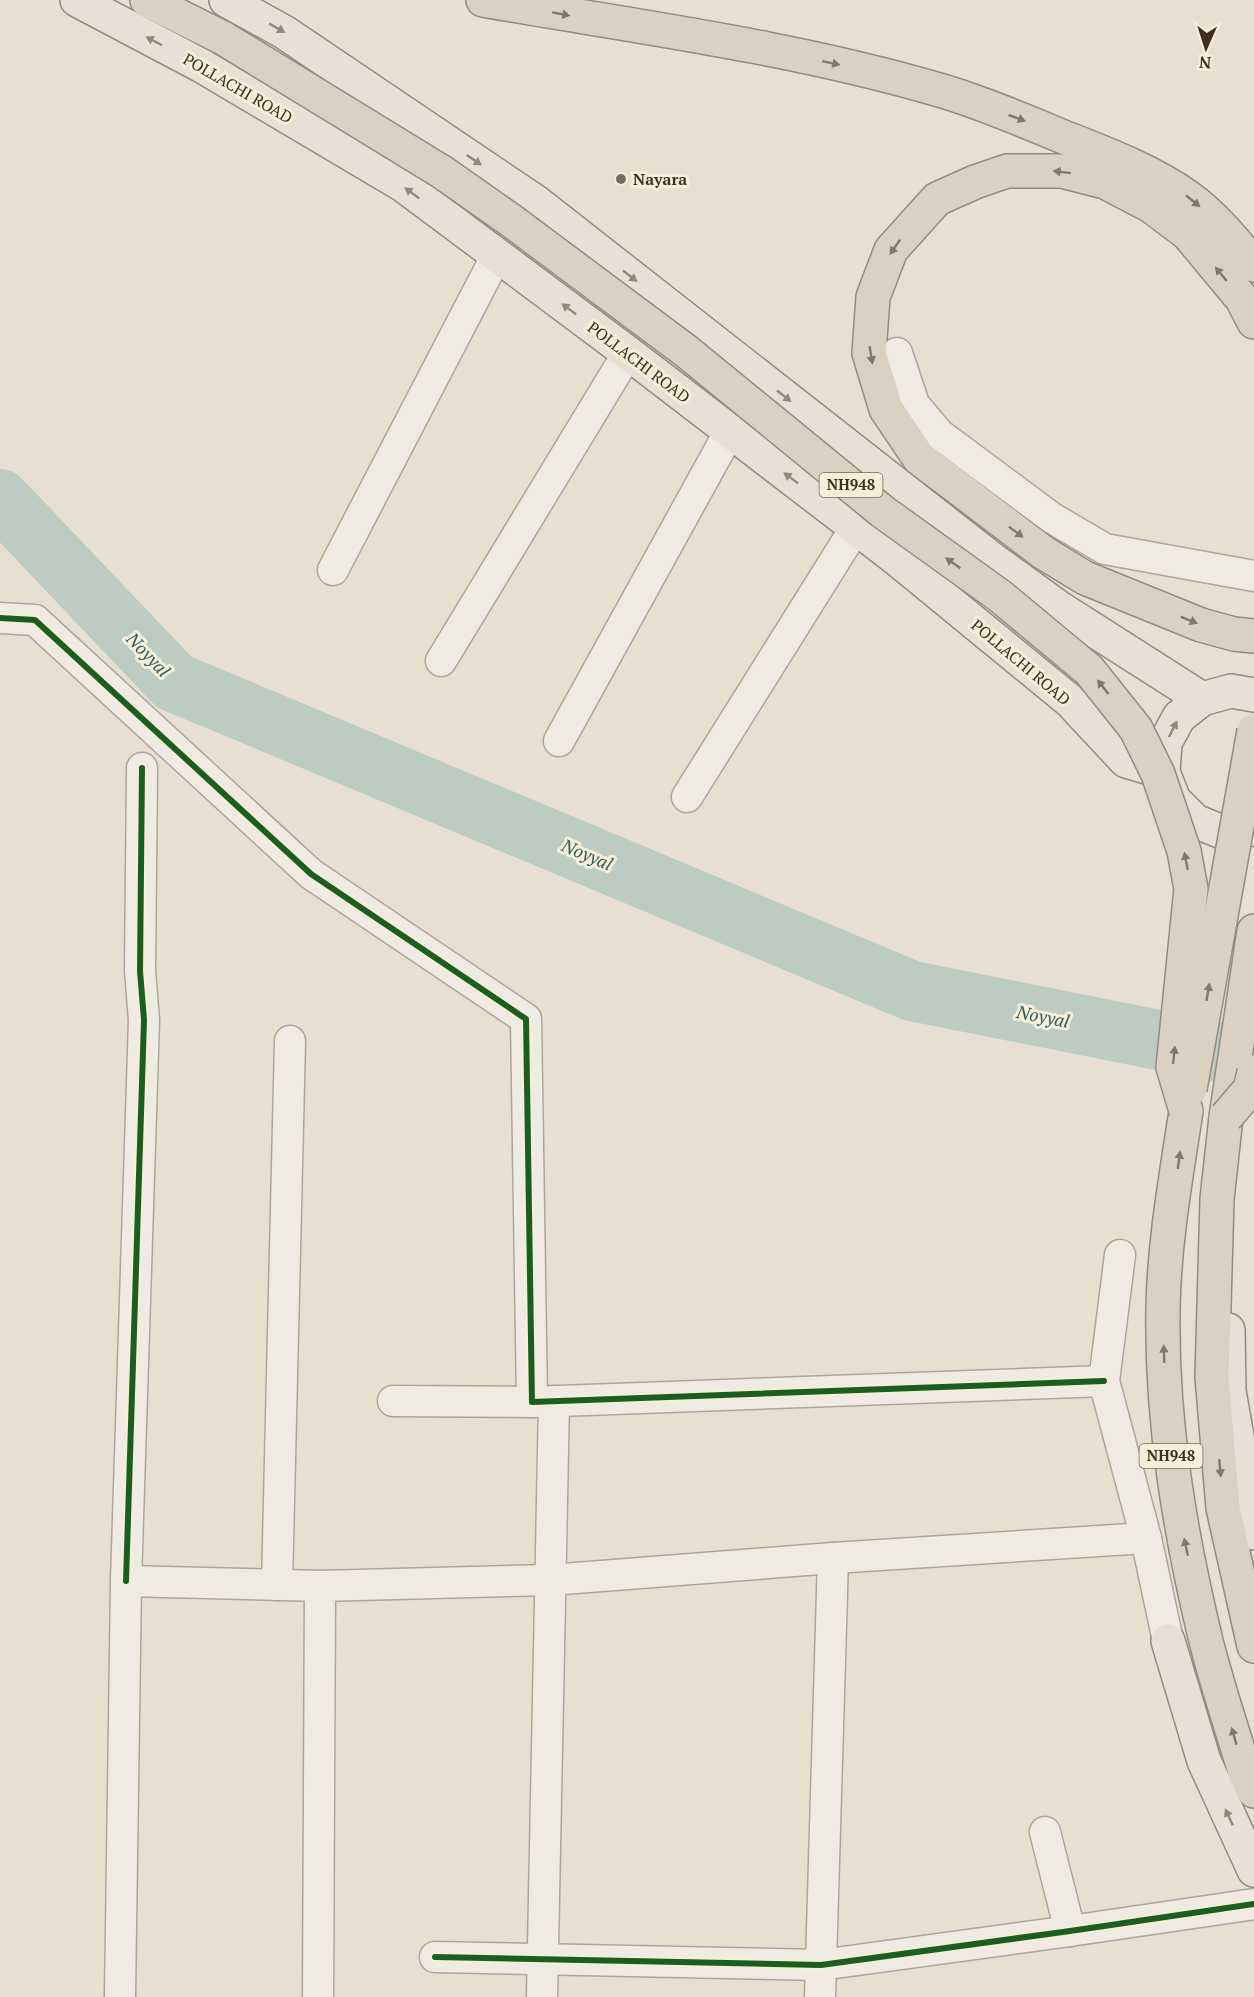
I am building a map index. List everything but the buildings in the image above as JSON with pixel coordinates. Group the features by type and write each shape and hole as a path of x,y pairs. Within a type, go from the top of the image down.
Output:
{"highway":[{"name":"POLLACHI ROAD","path":"147,0 223,38 442,172 509,219 686,351 883,512 1000,596 1089,670 1136,729 1158,774 1184,851 1191,889 1173,1067 1186,1111"},
{"path":"483,0 773,50 855,68 948,93 1020,119 1117,159 1176,189 1226,229 1254,265"},
{"path":"1254,322 1242,299 1188,234 1151,206 1105,182 1062,171 1007,171 937,199 891,250 873,297 869,352 886,410 919,458 1044,553 1085,578 1202,625 1234,634 1254,636"},
{"path":"1186,1111 1254,731"},
{"path":"1226,1117 1254,931"},
{"path":"1226,1117 1250,1089 1254,1072"},
{"name":"NH948","path":"1186,1111 1170,1221 1163,1309 1167,1421 1179,1519 1207,1643 1245,1772 1254,1791"},
{"name":"NH948","path":"1226,1117 1217,1199 1212,1377 1223,1508 1254,1646"}],"main road":[{"name":"POLLACHI ROAD","path":"77,0 202,66 403,185 856,527 1070,701 1126,762 1163,772"},
{"path":"225,0 284,32 536,202 992,559 1061,609 1202,699"},
{"path":"1254,695 1231,691 1202,699 1179,717 1165,743 1163,772 1174,800 1195,821 1222,832 1254,829"},
{"path":"1254,995 1226,1210 1229,1391 1254,1533"},
{"path":"1168,1641 1204,1761 1254,1870"}],"street":[{"path":"333,570 497,255"},
{"path":"441,661 628,353"},
{"path":"897,353 914,404 939,434 1052,518 1105,549 1254,576"},
{"path":"560,741 730,431"},
{"path":"687,797 856,527"},
{"path":"0,618 35,620 311,874 526,1019 550,1580 542,1997"},
{"path":"120,1997 126,1581 144,1020 140,971 142,768"},
{"path":"277,1585 290,1041"},
{"path":"1120,1255 1104,1382 1146,1538 1168,1641"},
{"path":"393,1401 543,1401 1104,1382"},
{"path":"126,1581 320,1586 550,1580 833,1558 1146,1538"},
{"path":"820,1997 833,1558"},
{"path":"318,1997 320,1586"},
{"path":"1045,1832 1070,1931"},
{"path":"435,1958 821,1965 1254,1904"}],"waterway":[{"name":"Noyyal","path":"0,499 174,682 912,991 1254,1059"}],"cycle path":[{"path":"0,618 35,620 311,874 526,1019 532,1402 1104,1381"},
{"path":"126,1581 144,1020 140,971 142,768"},
{"path":"435,1957 821,1965 1254,1904"}],"place":[{"name":"Nayara","path":"621,179"}]}
